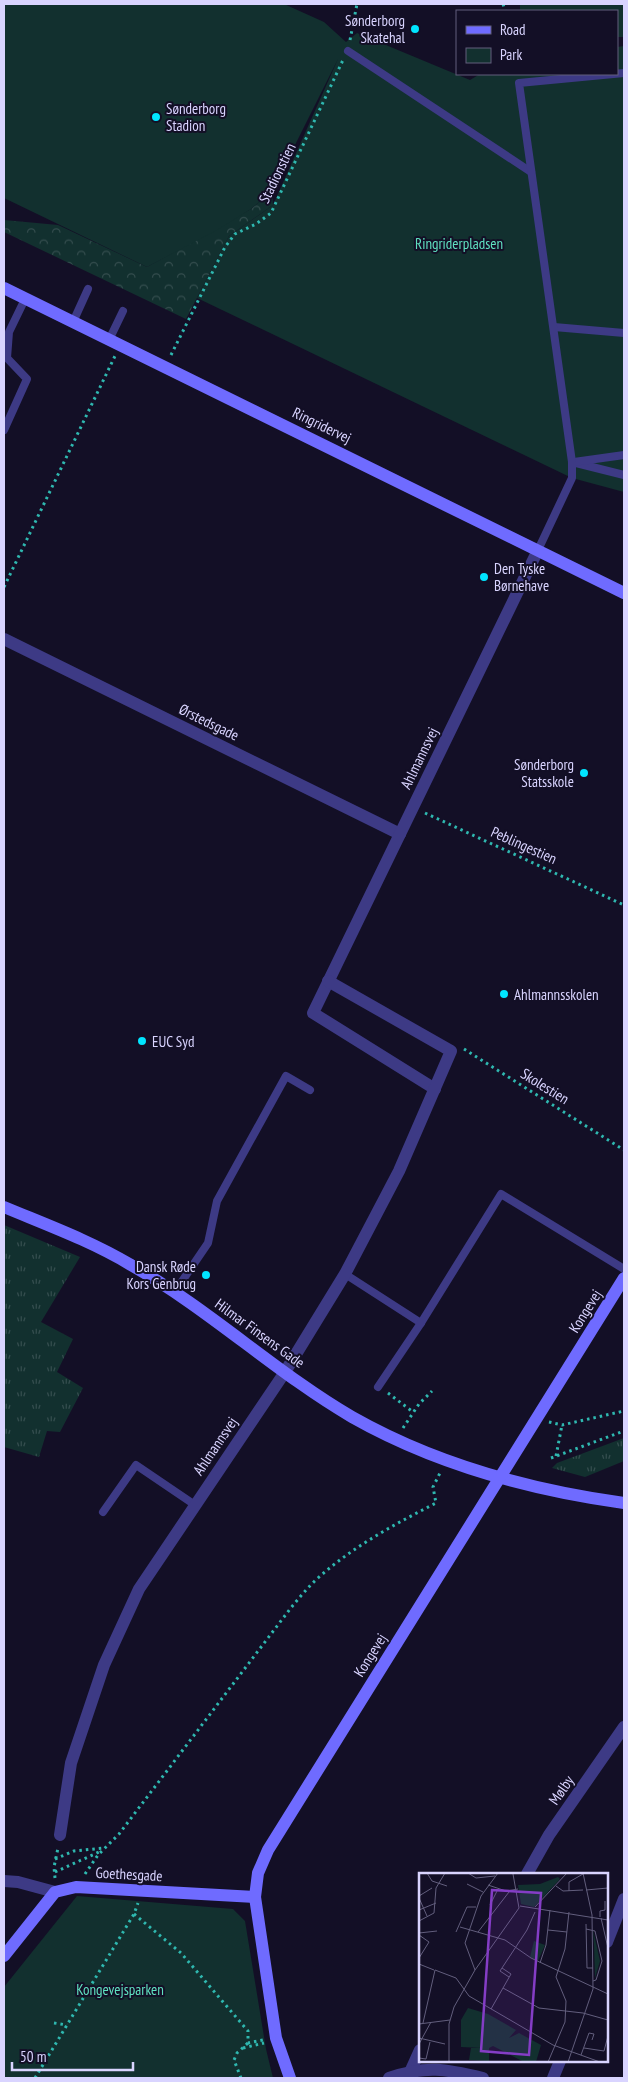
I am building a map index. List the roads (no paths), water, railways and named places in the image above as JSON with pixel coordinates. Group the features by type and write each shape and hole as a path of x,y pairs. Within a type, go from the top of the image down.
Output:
{"street":[{"name":"Ringridervej","path":"4,288 114,343 166,366 624,593"},
{"name":"Ahlmannsvej","path":"435,1089 313,1013 538,550"},
{"name":"Ørstedsgade","path":"4,639 400,834"},
{"name":"Ahlmannsvej","path":"60,1835 71,1763 104,1665 139,1589 285,1372 345,1274 399,1171 451,1051 328,981"},
{"name":"Hilmar Finsens Gade","path":"4,1207 70,1234 131,1264 174,1292 285,1372 352,1416 416,1450 499,1478 624,1502"},
{"name":"Kongevej","path":"290,2078 276,2038 255,1897 258,1873 268,1850 624,1278"},
{"name":"Mølby","path":"528,1873 550,1835 624,1727"},
{"name":"Goethesgade","path":"4,1881 18,1882 55,1892 76,1887 255,1897"},
{"path":"4,1956 55,1892"},
{"path":"608,1940 624,1900"},
{"path":"411,2070 419,2052"},
{"path":"553,2078 560,2062"},
{"path":"389,2078 411,2070 448,2070 483,2078"}],"lane":[{"path":"348,51 531,172"},
{"path":"538,550 572,478 572,462 519,83 603,75"},
{"path":"72,322 88,289"},
{"path":"4,430 27,379 7,358 9,332 25,299"},
{"path":"114,343 123,311"},
{"path":"554,327 624,334"},
{"path":"572,462 624,455"},
{"path":"572,462 624,475"},
{"path":"174,1292 208,1243 217,1201 286,1076 310,1090"},
{"path":"378,1386 422,1323 500,1194 624,1269"},
{"path":"345,1274 422,1323"},
{"path":"103,1512 136,1465 195,1505"}],"place":[{"name":"Sønderborg Skatehal","path":"415,29"},
{"name":"Sønderborg Stadion","path":"156,117"},
{"name":"Den Tyske Børnehave","path":"484,577"},
{"name":"Sønderborg Statsskole","path":"584,773"},
{"name":"Ahlmannsskolen","path":"504,994"},
{"name":"EUC Syd","path":"142,1041"},
{"name":"Dansk Røde Kors Genbrug","path":"206,1275"}],"park label":[{"name":"Ringriderpladsen","path":"459,243"},
{"name":"Kongevejsparken","path":"120,1989"}]}
